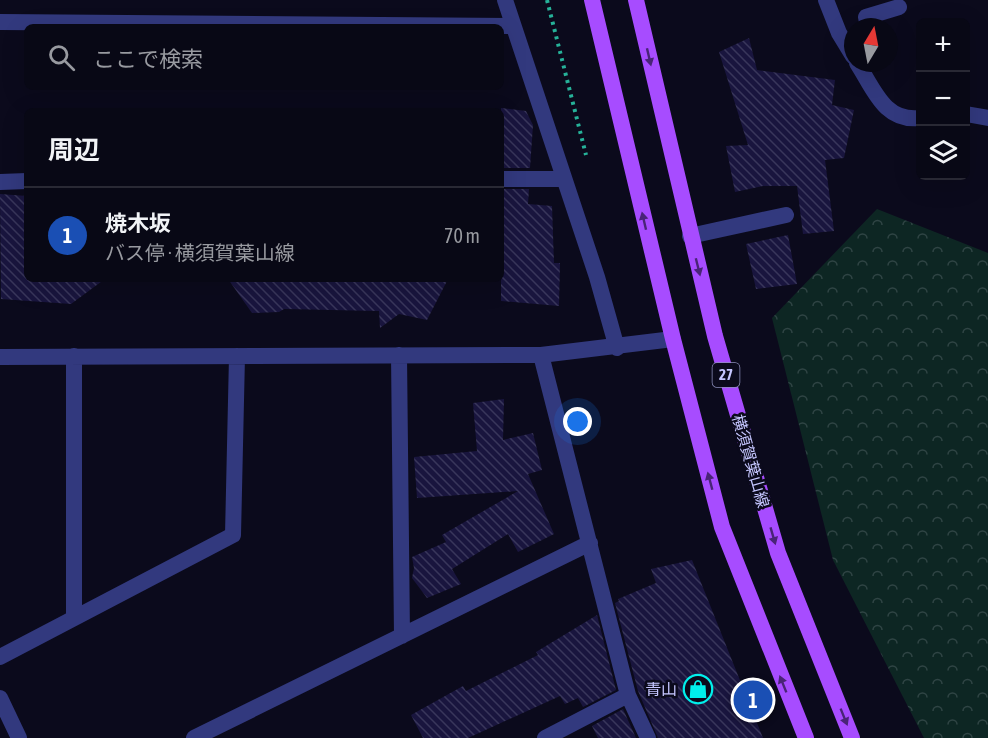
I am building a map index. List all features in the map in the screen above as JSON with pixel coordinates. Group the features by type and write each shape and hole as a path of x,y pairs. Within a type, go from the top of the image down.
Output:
{"main road":[{"path":"592,0 673,339 722,527 806,738"},
{"name":"横須賀葉山線","path":"636,0 715,336 778,553 852,738"}],"street":[{"path":"505,0 562,179 597,277 617,348"},
{"path":"826,0 844,33"},
{"path":"866,18 899,7"},
{"path":"0,22 256,24"},
{"path":"504,26 512,26"},
{"path":"863,72 887,111 910,120 916,119"},
{"path":"970,115 988,118"},
{"path":"504,179 562,179"},
{"path":"0,182 24,182"},
{"path":"690,236 786,215"},
{"path":"0,357 541,355 617,348 673,339"},
{"path":"399,355 402,636"},
{"path":"541,355 628,695 648,738"},
{"path":"74,356 74,618"},
{"path":"0,657 233,535 237,356"},
{"path":"194,738 590,543"},
{"path":"545,738 628,695"},
{"path":"0,698 19,738"}],"path":[{"path":"547,0 587,159"}],"green space":[{"path":"877,209 988,253 988,738 924,738 833,560 772,318"}],"building":[{"path":"749,38 757,70 835,80 832,105 854,110 844,158 825,160 834,231 803,234 797,186 763,186 735,192 726,146 748,145 719,52"},
{"path":"504,108 526,111 533,125 530,168 504,168"},
{"path":"504,189 529,189 528,204 552,206 554,263 560,263 559,306 501,301 501,282 504,282"},
{"path":"0,194 24,196 24,282 101,282 71,304 1,299"},
{"path":"788,235 797,284 756,289 746,244"},
{"path":"230,282 446,282 427,320 399,314 380,328 379,311 284,309 279,312 252,313"},
{"path":"504,399 503,440 533,433 542,470 528,474 554,534 518,552 508,534 452,569 461,584 427,598 412,578 414,568 412,557 446,542 442,535 518,491 417,498 414,457 477,451 473,403"},
{"path":"692,560 763,738 658,738 638,691 615,603 619,601 618,599 656,583 651,569"},
{"path":"597,615 616,690 583,707 578,698 565,704 560,696 468,738 423,738 411,715 463,686 466,691 538,655 536,652"},
{"path":"623,709 636,738 598,738 592,726"}],"place":[{"name":"青山","path":"698,689"},
{"name":"焼木坂","path":"753,700"}]}
